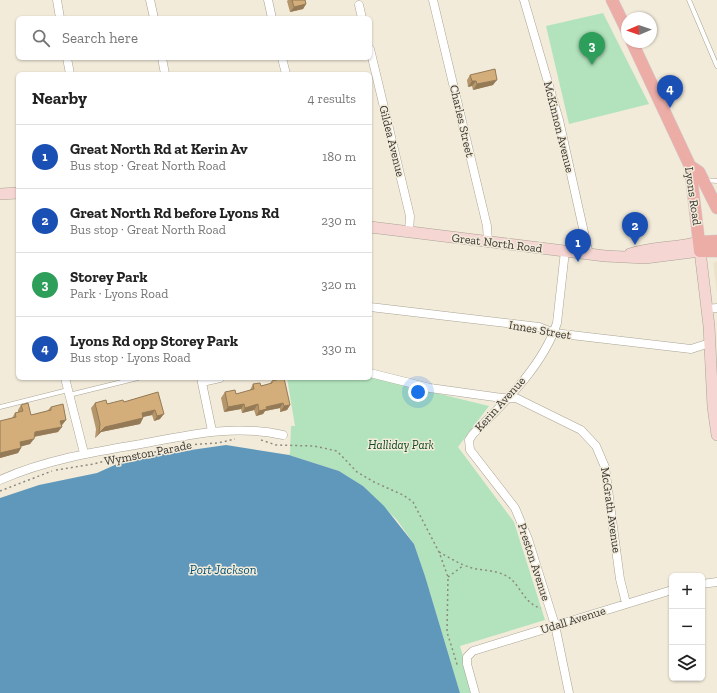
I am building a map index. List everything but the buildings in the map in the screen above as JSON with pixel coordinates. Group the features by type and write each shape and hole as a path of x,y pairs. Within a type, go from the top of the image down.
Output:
{"main road":[{"path":"612,0 621,19"},
{"name":"Lyons Road","path":"635,48 690,166 699,247"},
{"path":"690,166 699,172 717,208"},
{"path":"0,194 16,193"},
{"name":"Great North Road","path":"372,227 590,255 623,256 645,249 684,246 699,247 717,251"},
{"name":"Great North Road","path":"699,247 717,241"},
{"path":"699,247 712,309 713,327 710,343 717,435"}],"street":[{"path":"57,0 60,16"},
{"path":"150,0 154,16"},
{"path":"268,0 272,16"},
{"name":"Charles Street","path":"433,0 487,226 488,242"},
{"name":"McKinnon Avenue","path":"524,0 559,120 590,255"},
{"path":"359,6 362,16"},
{"name":"Gildea Avenue","path":"372,57 410,216 409,232"},
{"path":"67,60 70,72"},
{"path":"162,60 165,72"},
{"path":"282,60 286,72"},
{"name":"Kerin Avenue","path":"469,446 469,440 473,434 509,398 524,379 554,333 557,323 565,251"},
{"name":"Innes Street","path":"372,308 539,327 554,333 691,349 710,343"},
{"name":"McGrath Avenue","path":"372,373 430,388 516,398 568,423 588,436 600,452 605,467 620,578 626,603"},
{"path":"66,380 84,453"},
{"path":"201,380 212,431"},
{"name":"Wymston Parade","path":"0,480 14,474 84,453 212,431 235,430 283,435"},
{"name":"Preston Avenue","path":"469,446 472,454 515,508 528,539 549,610 555,625 569,693"},
{"path":"705,584 717,582"},
{"name":"Udall Avenue","path":"467,664 467,657 474,651 669,591"},
{"path":"467,664 475,693"}],"lane":[{"path":"689,0 717,66"},
{"path":"703,180 717,181"},
{"path":"0,407 128,380"}],"path":[{"name":"Wymston Parade","path":"0,491 54,470 94,464 119,457 148,454 181,445 218,443 236,439"},
{"path":"259,439 276,445 314,446 337,451 357,472 374,482 403,494 413,502 439,552 448,577 447,632 457,664 467,664"},
{"path":"439,552 464,565 493,571 510,579 529,602 536,607 549,610"},
{"path":"448,577 464,565"}],"shaded area":[{"path":"717,261 717,293 713,263"}],"green space":[{"path":"603,13 649,104 569,124 546,26"},
{"name":"Halliday Park","path":"372,377 489,406 458,447 514,522 545,620 460,646 474,693 460,693 414,544 397,520 363,486 339,471 289,455 291,426 295,426 287,380 372,380"}],"water":[{"name":"Port Jackson","path":"226,445 289,455 339,471 363,486 384,506 414,544 460,693 0,693 0,498 39,485 97,473 128,459"}],"place":[{"name":"Storey Park","path":"592,65"},
{"name":"Lyons Rd opp Storey Park","path":"670,108"},
{"name":"Great North Rd before Lyons Rd","path":"635,245"},
{"name":"Great North Rd at Kerin Av","path":"578,262"}]}
